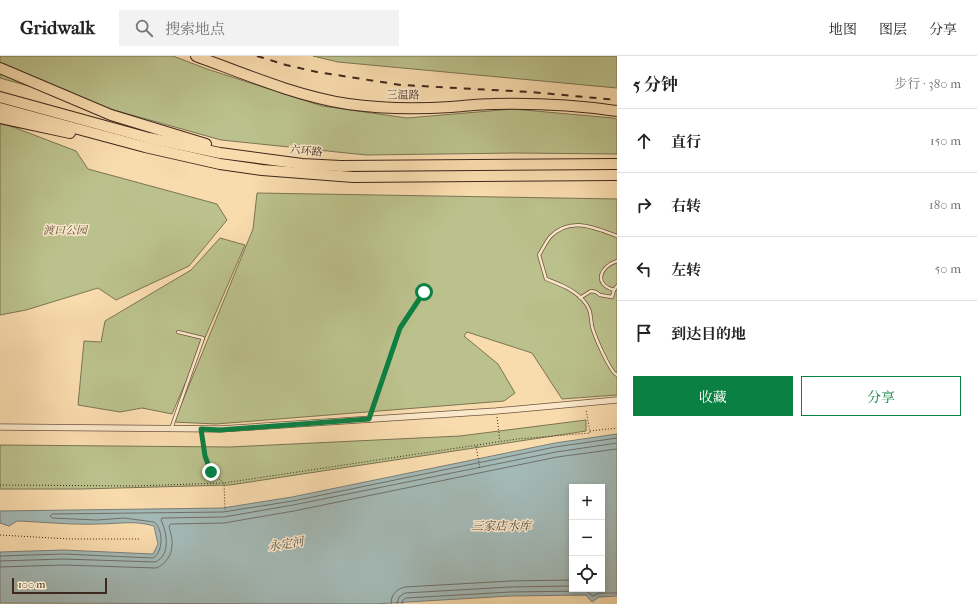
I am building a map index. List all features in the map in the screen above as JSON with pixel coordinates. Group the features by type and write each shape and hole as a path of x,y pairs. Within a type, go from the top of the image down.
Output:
{"highway":[{"name":"三温路","path":"196,56 299,92 348,104 408,108 492,104 529,104 598,108 617,111"},
{"path":"0,68 111,115 170,134 256,158"},
{"name":"六环路","path":"0,97 149,138 220,153 302,164 341,166 617,164"},
{"name":"六环路","path":"0,108 145,147 220,164 262,170 354,177 617,175"},
{"path":"0,118 52,130 145,147"}],"street":[{"path":"0,427 220,430 496,411 617,400"}],"lane":[{"path":"617,236 583,224 566,226 550,236 539,255 546,279 570,289 584,301 592,314 592,327 607,362 614,374 617,375"},
{"path":"614,290 604,285 601,276 602,270 613,262 617,261"},
{"path":"580,298 591,291 600,295 612,297 617,286"},
{"path":"369,419 400,328 424,292"},
{"path":"171,429 203,338 178,332"}],"path":[{"path":"584,403 590,431"},
{"path":"496,411 500,442"},
{"path":"0,485 135,486 224,483 500,442 590,433 590,431 617,428"},
{"path":"201,429 205,456 211,472 224,483 225,510"},
{"path":"476,446 480,469"},
{"path":"0,535 70,540 139,539"}],"green space":[{"path":"0,56 173,56 207,69 322,106 407,118 513,109 613,118 617,119 617,154 516,153 366,155 221,140 0,78"},
{"path":"313,56 617,56 617,88 338,62"},
{"name":"渡口公园","path":"0,122 76,151 88,169 217,204 227,220 189,266 116,300 98,288 26,310 0,315"},
{"path":"257,193 617,199 617,395 562,399 532,353 467,332 464,336 498,364 515,393 504,401 216,424 174,422 253,229"},
{"path":"220,238 245,245 172,414 142,408 120,412 78,405 84,341 101,342 105,321 191,270"},
{"path":"586,420 586,431 230,485 81,489 0,489 0,445 230,447 460,436"}],"water":[{"name":"三家店水库","path":"617,434 617,596 599,597 592,602 586,595 510,596 373,604 0,603 0,552 63,550 153,554 158,544 154,526 147,524 78,524 17,521 9,526 0,523 0,511 223,508 292,497 555,443"}],"railway":[{"path":"257,56 286,65 317,72 401,85 531,92 617,100"}],"route":[{"path":"211,472 205,456 201,429 220,430 369,419 400,328 424,292"}],"water label":[{"name":"永定河","path":"286,544"}]}
